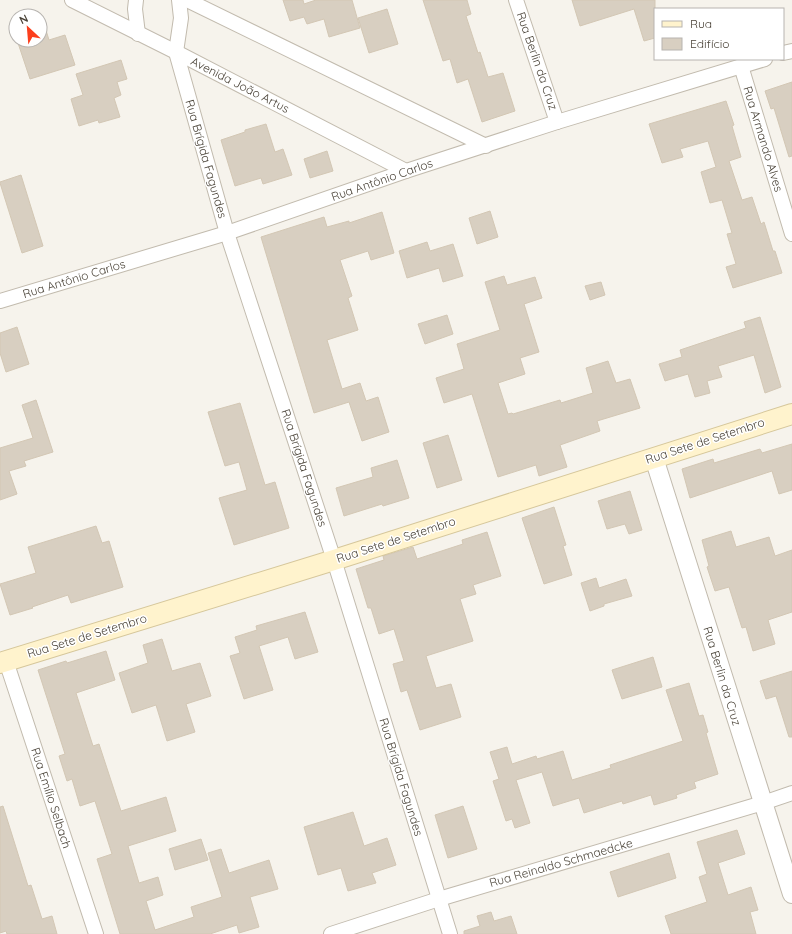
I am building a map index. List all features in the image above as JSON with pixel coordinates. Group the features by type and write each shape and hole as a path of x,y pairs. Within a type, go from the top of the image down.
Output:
{"main road":[{"name":"Rua Sete de Setembro","path":"3,662 334,560 792,414"}],"street":[{"name":"Avenida João Artus","path":"72,0 406,171"},
{"path":"136,0 135,9 138,34"},
{"name":"Rua Brígida Fagundes","path":"179,0 181,18 176,52 227,233 334,560 450,934"},
{"path":"187,0 486,146"},
{"name":"Rua Berlin da Cruz","path":"516,0 557,122"},
{"name":"Rua Antônio Carlos","path":"0,301 227,233 406,171 557,122 761,60"},
{"name":"Rua Armando Alves","path":"740,66 792,234"},
{"name":"Rua Berlin da Cruz","path":"654,458 792,894"},
{"name":"Rua Emílio Selbach","path":"3,662 96,934"},
{"name":"Rua Reinaldo Schmaedcke","path":"331,934 439,899 792,793"}],"building":[{"path":"283,0 303,0 304,4 316,0 352,0 360,28 329,37 324,19 307,24 304,17 290,21"},
{"path":"423,0 467,0 471,14 466,16 478,53 480,52 488,77 503,73 515,111 482,122 468,79 457,83 450,59 443,61"},
{"path":"572,0 655,0 654,38 644,41 634,9 580,26"},
{"path":"387,9 398,44 369,53 358,18"},
{"path":"65,35 75,65 30,79 20,48 48,48 48,37 49,40"},
{"path":"121,60 127,79 117,82 121,95 114,98 120,117 99,123 98,120 79,126 71,99 83,95 76,74"},
{"path":"792,82 792,156 789,157 774,108 771,109 765,91"},
{"path":"726,101 734,125 732,126 741,157 729,161 742,200 752,197 761,224 764,222 782,273 733,288 726,267 736,264 727,234 732,233 722,200 710,203 701,172 716,167 708,141 680,149 683,157 662,163 649,124"},
{"path":"266,124 275,152 283,149 292,175 263,184 261,178 235,186 221,140 245,132 245,130"},
{"path":"327,151 333,171 310,178 304,159"},
{"path":"21,175 43,246 22,253 0,183"},
{"path":"490,211 498,237 477,244 469,218"},
{"path":"382,212 394,253 371,260 368,251 340,260 352,296 348,298 358,330 327,340 342,389 360,383 366,401 378,397 389,432 362,441 349,402 314,413 261,237 324,217 327,227 349,221 349,223"},
{"path":"427,242 430,251 453,244 463,276 443,282 439,268 407,278 399,251"},
{"path":"504,276 507,285 535,277 542,298 524,304 539,352 520,358 525,374 498,383 508,414 513,414 560,400 561,403 593,393 586,368 608,361 616,383 630,379 640,408 597,421 600,431 560,445 567,467 539,476 536,465 498,477 472,394 444,403 436,378 464,369 457,344 500,330 485,282"},
{"path":"601,282 605,295 590,300 585,286"},
{"path":"447,315 453,334 425,344 418,324"},
{"path":"760,317 781,387 765,393 754,355 718,366 722,377 707,381 710,393 695,397 688,374 665,381 659,364 682,357 680,350 746,328 744,322"},
{"path":"17,327 29,364 6,372 0,353 0,333"},
{"path":"36,400 53,452 24,461 26,466 9,471 17,494 0,500 0,448 33,438 22,405"},
{"path":"240,403 265,485 275,482 289,528 234,545 219,498 247,490 239,462 225,466 208,412"},
{"path":"448,435 462,480 437,488 423,443"},
{"path":"792,444 792,490 779,494 772,471 690,498 682,469 713,459 714,463 760,449 762,453"},
{"path":"397,460 409,498 383,506 382,504 344,516 336,488 373,477 371,468"},
{"path":"630,491 642,530 629,534 625,524 607,529 598,501"},
{"path":"554,507 566,545 563,546 572,575 544,584 522,518"},
{"path":"96,526 102,543 109,541 123,587 71,603 68,595 10,615 0,584 36,573 28,547"},
{"path":"731,531 736,547 769,537 775,556 792,550 792,612 768,620 775,644 753,651 746,627 742,628 729,587 715,591 707,567 709,566 702,540"},
{"path":"487,532 501,576 473,585 476,594 460,599 473,641 426,656 436,688 451,684 461,717 420,730 407,690 401,692 393,664 404,661 394,629 379,634 371,608 368,608 356,569 384,560 383,556 413,547 417,559 463,544 462,540"},
{"path":"596,578 599,588 626,579 632,596 604,604 604,606 590,611 581,583"},
{"path":"305,612 318,652 295,659 288,637 259,646 273,690 244,699 230,656 240,653 235,637 257,630 256,626"},
{"path":"162,639 172,671 200,663 211,696 186,704 195,732 167,741 156,705 132,713 119,673 148,663 143,645"},
{"path":"106,651 115,680 76,693 93,746 99,744 121,811 166,797 176,831 128,846 139,883 158,877 163,895 146,901 155,930 194,917 191,907 222,897 208,853 221,849 229,873 269,860 278,889 250,897 259,927 239,933 237,925 210,934 120,934 97,859 112,854 95,801 80,806 72,779 67,781 59,756 65,754 38,670"},
{"path":"653,657 662,687 622,699 612,670"},
{"path":"792,671 792,737 789,737 776,696 766,699 760,681"},
{"path":"689,683 699,716 703,715 708,732 706,733 718,774 694,782 696,788 676,795 677,798 654,805 651,795 623,804 622,801 584,813 579,798 553,806 542,772 516,780 530,823 515,828 512,819 506,821 493,781 499,779 490,752 507,747 512,764 536,756 537,759 563,751 572,780 611,768 610,765 683,741 666,690"},
{"path":"3,806 28,886 31,885 42,919 52,916 57,934 7,934 6,931 0,933 0,807"},
{"path":"463,806 477,849 448,858 435,815"},
{"path":"353,812 364,846 387,838 396,865 372,873 376,883 348,891 341,868 318,875 304,827"},
{"path":"737,830 745,854 718,863 728,895 751,887 758,910 750,912 756,934 671,934 665,916 707,902 699,877 707,874 697,842"},
{"path":"201,839 208,860 175,870 169,849"},
{"path":"669,853 676,878 618,897 610,872"},
{"path":"491,912 494,921 511,916 517,934 464,934 464,931 480,926 477,916"}]}
